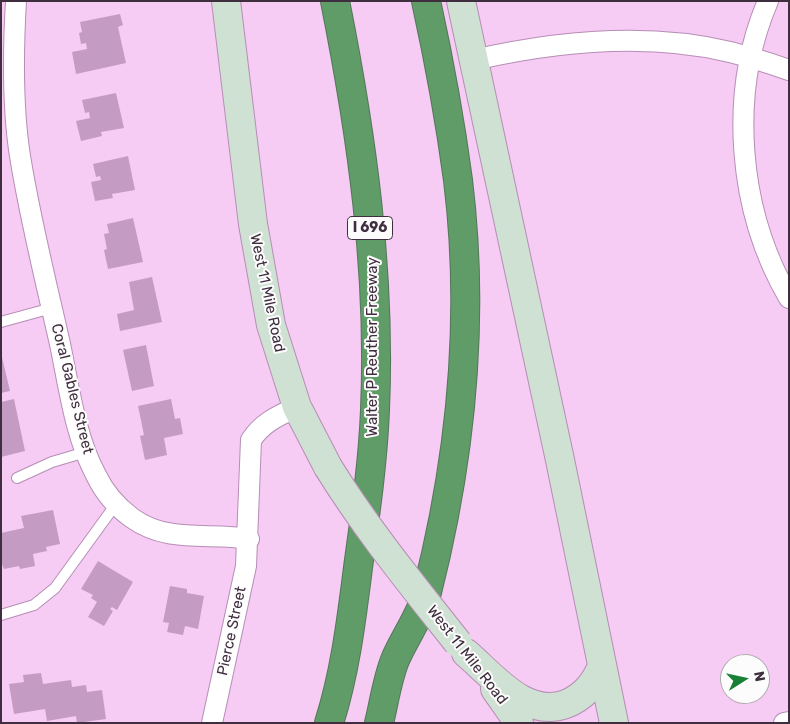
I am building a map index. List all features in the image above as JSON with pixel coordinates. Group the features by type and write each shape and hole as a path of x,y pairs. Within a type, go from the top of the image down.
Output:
{"highway":[{"name":"Walter P Reuther Freeway","path":"329,723 344,660 355,590 373,456 376,378 373,260 366,188 347,62 335,1"},
{"path":"379,723 394,662 426,595 445,515 456,445 464,341 465,281 458,182 451,132 426,1"}],"main road":[{"name":"West 11 Mile Road","path":"226,1 253,224 264,295 278,349 297,407 328,468 351,505 519,723"},
{"path":"461,1 614,723"},
{"path":"462,648 516,696 538,707 554,707 576,699 593,684 602,666"}],"street":[{"name":"Coral Gables Street","path":"16,1 13,60 20,156 52,308 86,452 95,474 116,504 132,518 157,531 186,536 231,536 249,539"},
{"path":"768,1 755,35 750,57 744,109 748,171 753,203 768,258 789,298"},
{"path":"474,60 558,45 624,40 682,44 750,57 789,70"},
{"path":"249,539 249,452 251,440 266,422 297,407"},
{"name":"Pierce Street","path":"212,723 238,609 249,539"},
{"path":"784,723 789,722"}],"lane":[{"path":"1,322 52,308"},
{"path":"18,478 52,462 86,452"},
{"path":"1,615 34,604 50,593 116,504"}],"building":[{"path":"120,14 123,25 118,27 126,63 76,74 72,52 87,49 86,43 81,44 79,33 82,32 80,22"},
{"path":"116,93 124,128 101,132 102,136 81,141 76,121 90,118 89,112 85,113 82,100"},
{"path":"128,156 135,190 112,194 113,198 95,201 91,182 101,180 100,176 96,177 93,164"},
{"path":"133,218 143,262 108,269 104,250 107,249 104,234 109,233 107,224"},
{"path":"152,277 162,322 120,331 117,314 134,310 129,282"},
{"path":"146,345 154,386 132,391 123,350"},
{"path":"1,353 10,391 1,393"},
{"path":"14,399 25,451 1,457 1,402"},
{"path":"171,399 175,419 180,418 183,434 164,438 167,455 145,460 140,436 144,435 138,406"},
{"path":"53,510 60,544 46,547 47,551 33,554 35,566 20,569 19,566 4,569 1,562 1,533 24,528 21,516"},
{"path":"98,561 133,582 117,610 112,607 110,609 113,611 104,626 88,617 97,602 91,598 93,595 81,589"},
{"path":"170,586 187,589 187,593 204,596 198,629 185,626 183,635 167,632 169,623 163,622"},
{"path":"41,673 43,684 71,680 72,687 86,685 87,692 102,690 106,719 77,723 76,716 47,721 45,709 14,714 9,684 24,682 23,675"}]}
